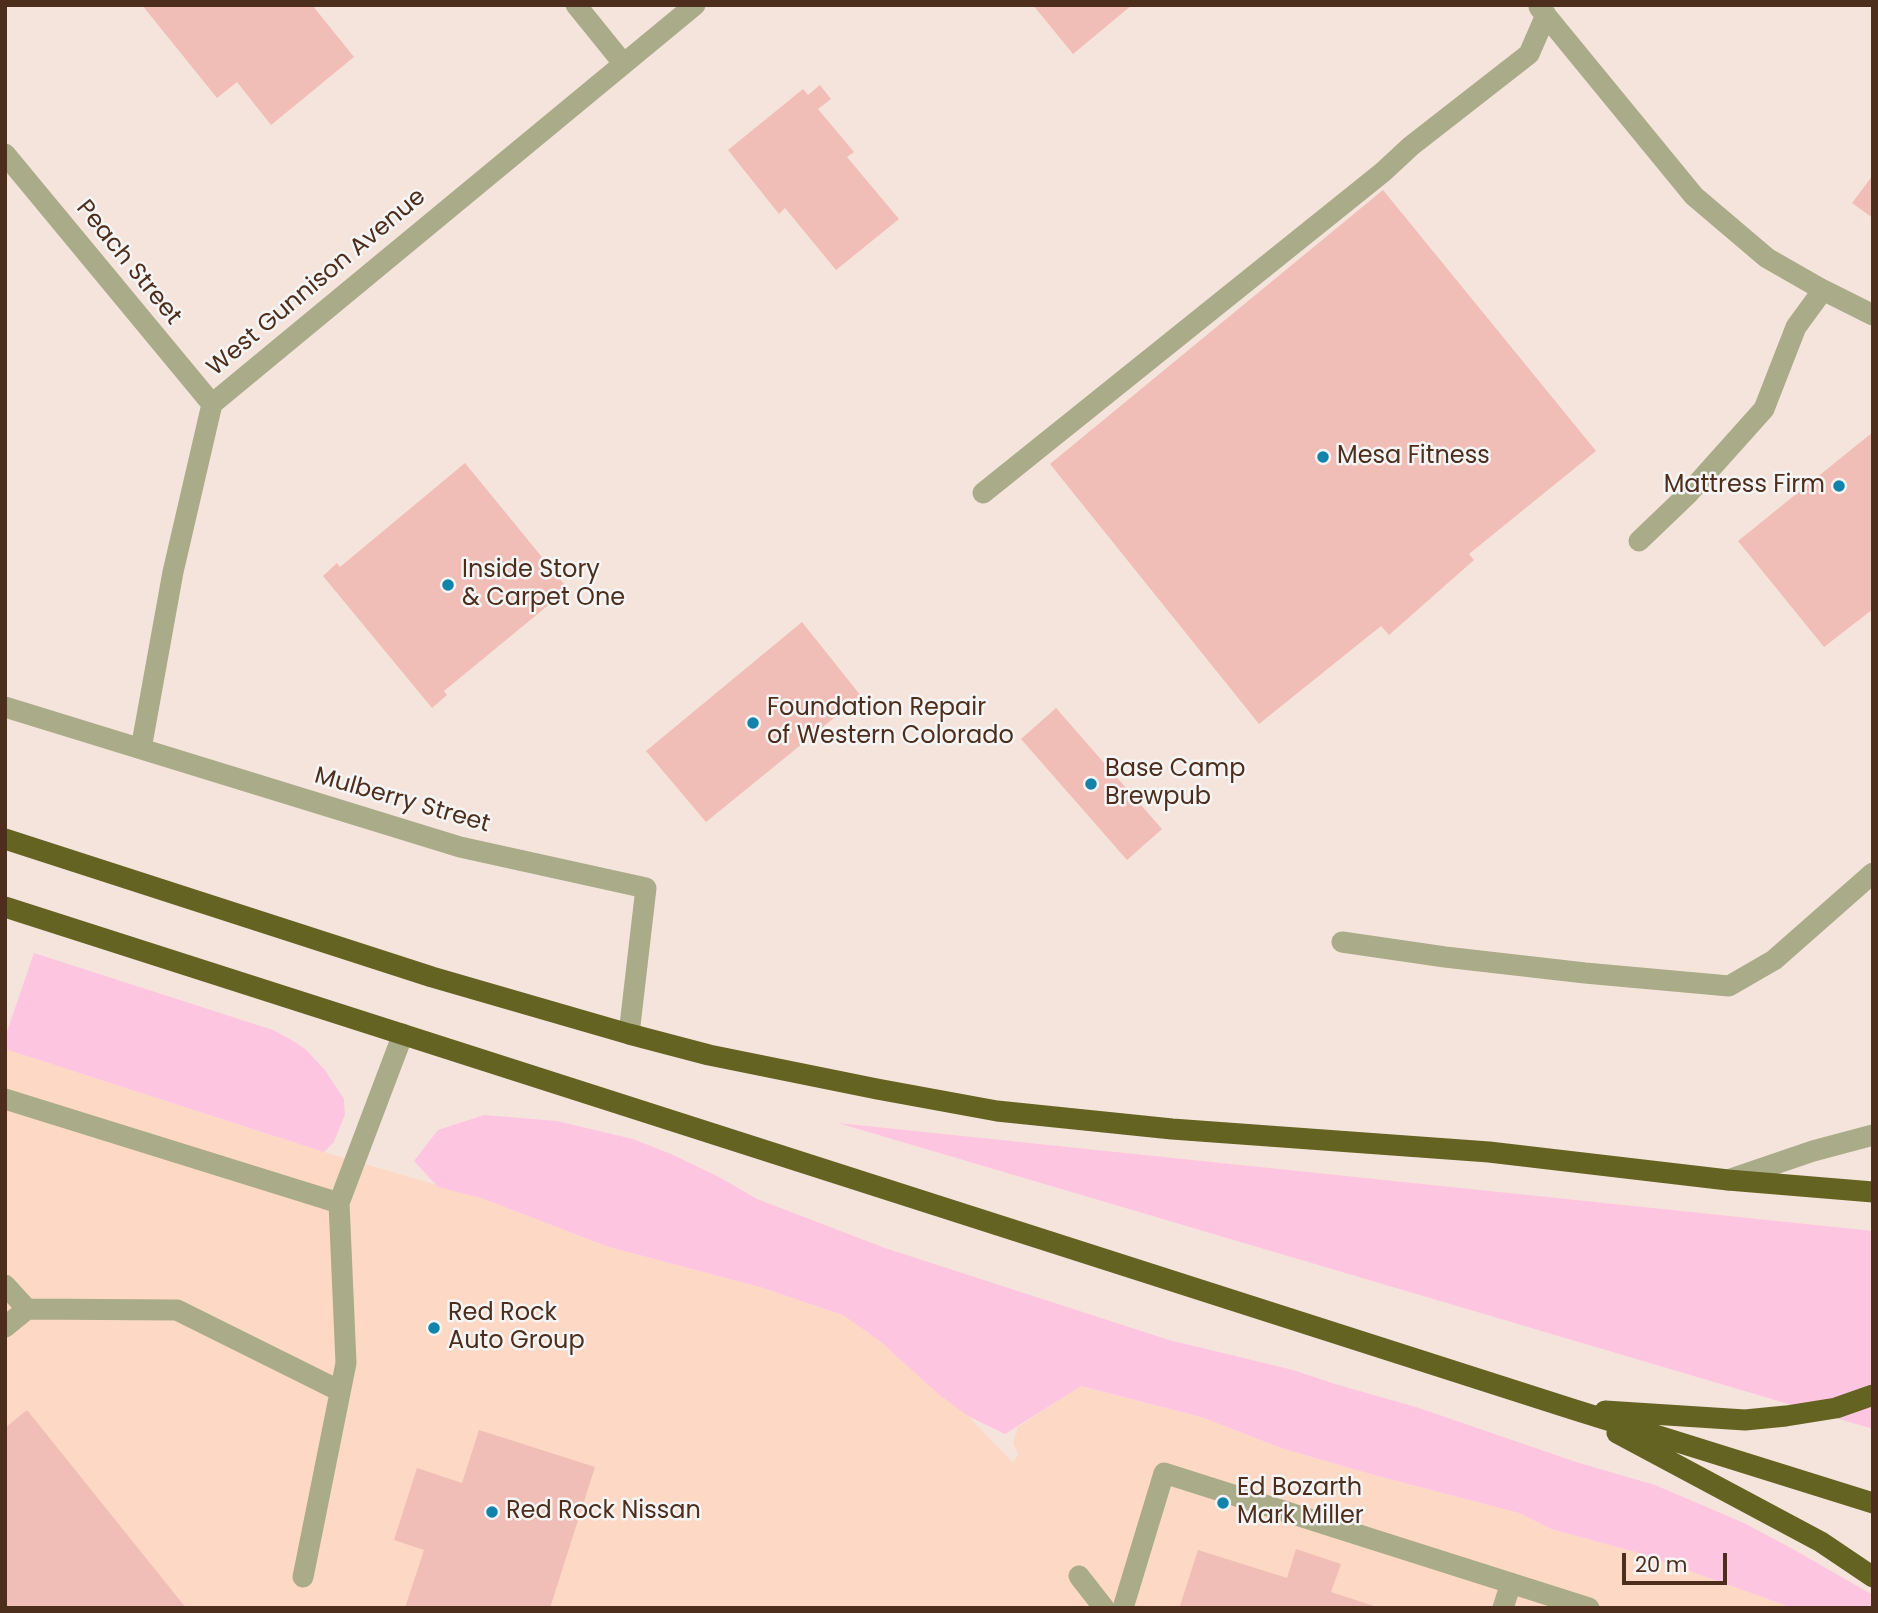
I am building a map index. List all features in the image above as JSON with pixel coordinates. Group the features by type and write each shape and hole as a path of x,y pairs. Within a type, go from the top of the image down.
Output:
{"highway":[{"path":"5,839 432,977 629,1034 709,1055 997,1111 1172,1129 1489,1152 1728,1181 1873,1192"},
{"path":"5,907 1873,1503"},
{"path":"1572,1409 1745,1420 1836,1408 1873,1395"},
{"path":"1572,1409 1821,1542 1873,1577"}],"street":[{"path":"576,5 623,63"},
{"name":"West Gunnison Avenue","path":"141,749 173,572 212,404 695,5"},
{"path":"1542,10 1694,195 1767,258 1873,315"},
{"path":"983,492 1529,54 1542,10"},
{"name":"Peach Street","path":"5,154 212,404"},
{"path":"1639,541 1686,495 1764,409 1796,327 1823,290"},
{"name":"Mulberry Street","path":"5,707 460,848 646,888 629,1034"},
{"path":"1342,942 1572,972 1729,986 1774,960 1873,873"},
{"path":"303,1577 346,1363 339,1203 403,1034"},
{"path":"5,1099 339,1203"},
{"path":"1728,1181 1814,1151 1873,1135"},
{"path":"5,1284 27,1309"},
{"path":"5,1327 27,1309 177,1310 340,1391"},
{"path":"1123,1608 1164,1473 1588,1608"},
{"path":"1079,1576 1104,1608"},
{"path":"1503,1608 1511,1583"}],"shaded area":[{"path":"34,953 273,1030 290,1039 305,1049 325,1070 344,1099 345,1114 334,1142 324,1152 5,1049 5,1037"},
{"name":"Red Rock Auto Group","path":"5,1049 324,1152 481,1198 609,1247 760,1287 843,1315 881,1342 938,1394 968,1416 1013,1463 1018,1454 1013,1443 1018,1427 1080,1386 1201,1417 1284,1449 1519,1513 1551,1529 1639,1553 1793,1608 5,1608"},
{"path":"484,1115 557,1121 633,1139 721,1178 757,1199 885,1248 1169,1340 1293,1370 1655,1485 1744,1523 1791,1548 1873,1595 1873,1608 1793,1608 1639,1553 1551,1529 1519,1513 1284,1449 1201,1417 1081,1386 1005,1434 968,1416 938,1394 881,1342 843,1315 760,1287 609,1247 481,1198 438,1187 414,1161 438,1130"},
{"path":"838,1123 1873,1231 1873,1429"}],"building":[{"path":"142,5 312,5 354,57 271,125 237,82 217,98"},
{"path":"1033,5 1132,5 1073,54"},
{"path":"820,85 831,99 818,109 854,152 847,157 899,219 836,270 785,208 779,214 728,150 803,89 808,95"},
{"path":"1873,175 1873,218 1852,203"},
{"name":"Mesa Fitness","path":"1383,190 1596,451 1469,554 1474,560 1389,635 1381,626 1259,724 1050,464"},
{"name":"Mattress Firm","path":"1873,432 1873,609 1824,647 1738,541"},
{"name":"Inside Story & Carpet One","path":"465,463 568,589 444,691 447,695 432,708 323,576 337,563 340,567"},
{"name":"Foundation Repair of Western Colorado","path":"802,622 861,696 706,822 646,751"},
{"name":"Base Camp Brewpub","path":"1056,708 1162,829 1127,860 1021,739"},
{"path":"27,1410 186,1608 5,1608 5,1428"},
{"name":"Red Rock Nissan","path":"479,1430 595,1467 550,1608 405,1608 424,1550 394,1540 417,1468 462,1483"},
{"path":"1296,1549 1341,1564 1331,1592 1380,1608 1180,1606 1198,1550 1287,1578"}],"place":[{"name":"Mesa Fitness","path":"1323,457"},
{"name":"Mattress Firm","path":"1839,486"},
{"name":"Inside Story & Carpet One","path":"448,585"},
{"name":"Foundation Repair of Western Colorado","path":"753,723"},
{"name":"Base Camp Brewpub","path":"1091,784"},
{"name":"Red Rock Auto Group","path":"434,1328"},
{"name":"Ed Bozarth Mark Miller","path":"1223,1503"},
{"name":"Red Rock Nissan","path":"492,1512"}]}
